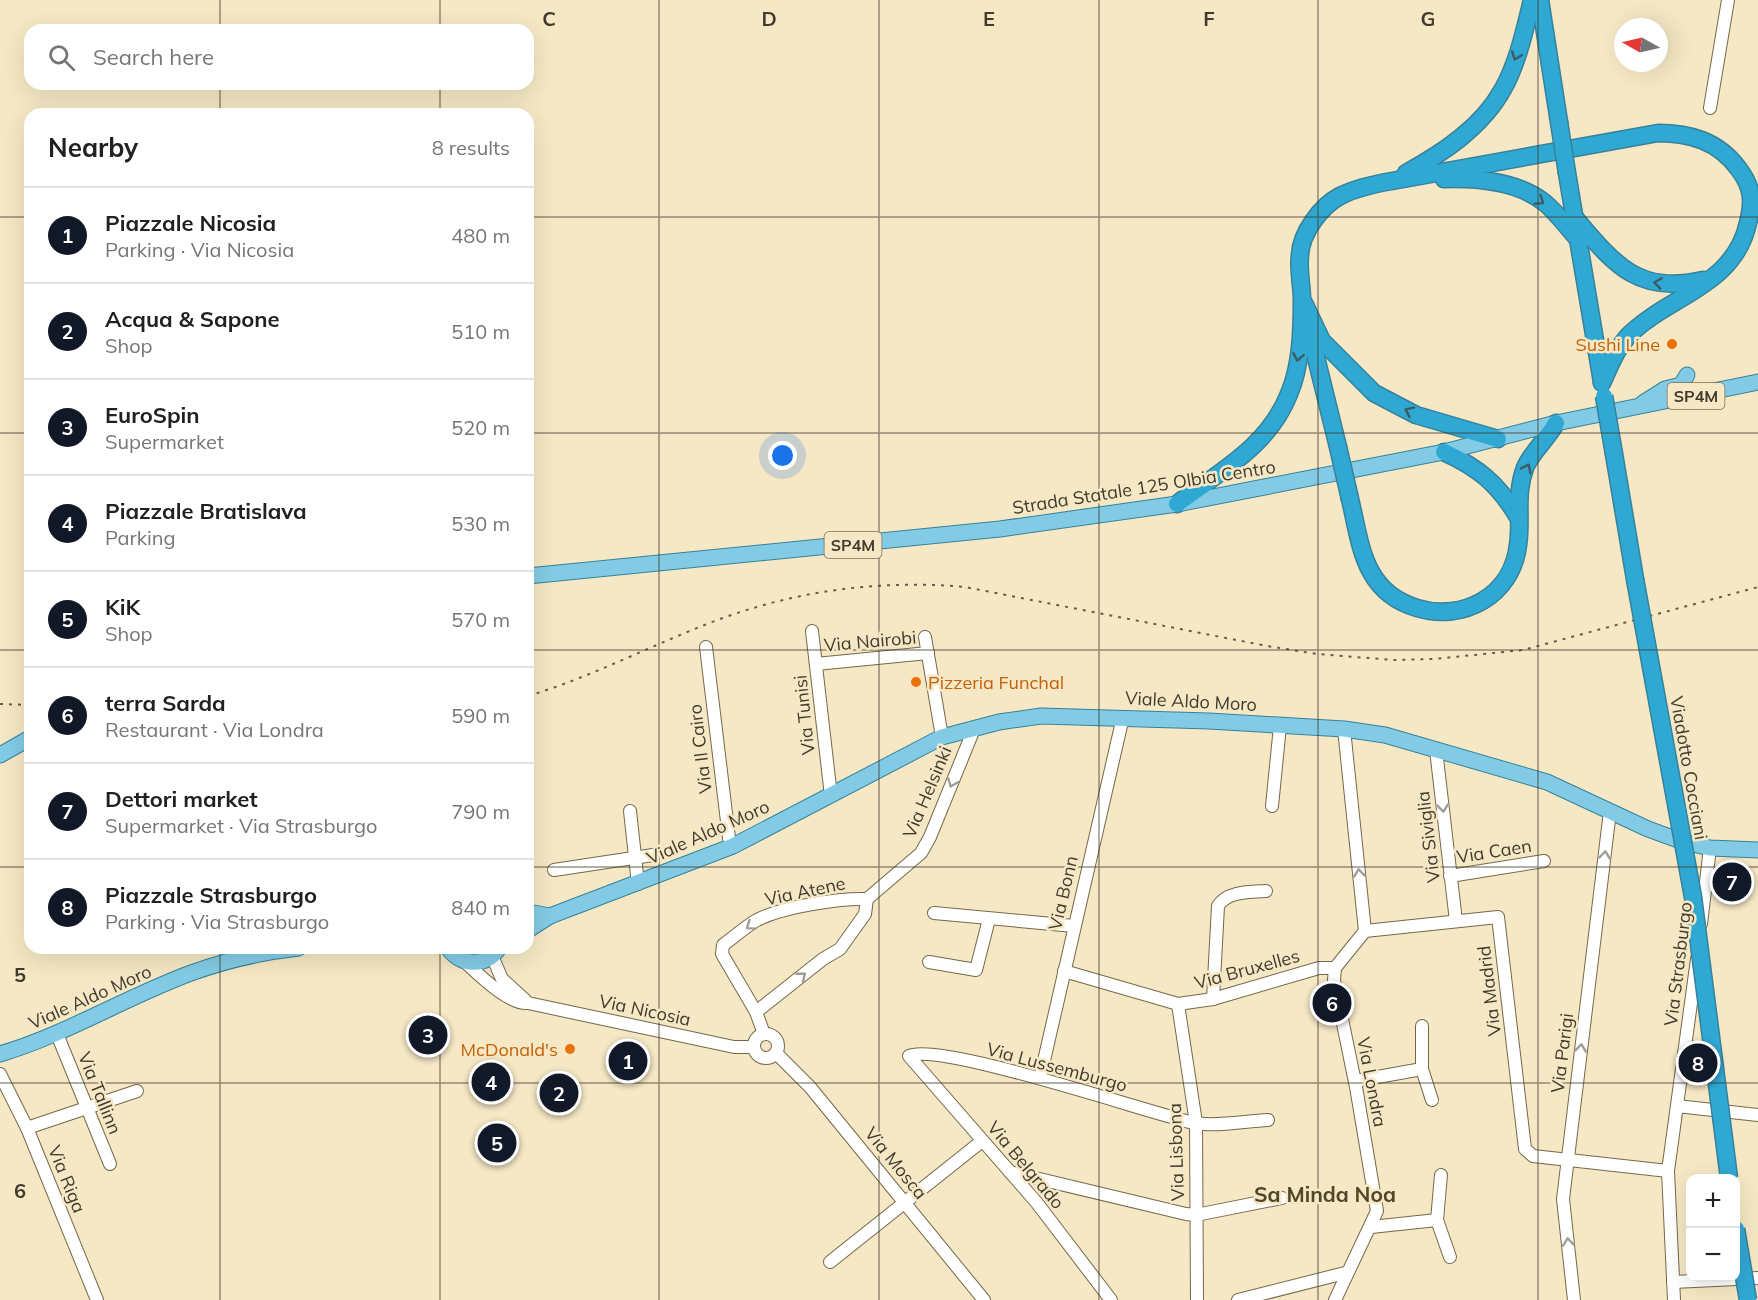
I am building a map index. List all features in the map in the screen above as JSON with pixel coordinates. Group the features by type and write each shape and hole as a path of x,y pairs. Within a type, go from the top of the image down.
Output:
{"highway":[{"path":"1392,181 1446,151 1474,124 1503,89 1518,53 1532,0"},
{"name":"Viadotto Cocciani","path":"1540,0 1577,242 1693,897 1728,1174"},
{"path":"1177,504 1250,451 1277,418 1290,393 1299,353 1302,299 1299,252 1307,231 1321,212 1338,197 1363,187 1392,181 1658,134 1681,133 1707,140 1721,151 1749,183 1751,210 1744,244 1715,277 1647,320 1629,336 1617,349 1603,389"},
{"path":"1392,181 1493,181 1524,191 1545,203 1577,242"},
{"path":"1575,218 1620,266 1644,281 1678,286 1704,280 1731,261"},
{"path":"1302,299 1322,341 1374,393 1416,415 1498,439"},
{"path":"1302,299 1365,564 1381,588 1406,605 1436,614 1460,612 1487,599 1508,574 1518,547 1518,492 1526,466 1546,441 1556,423"},
{"path":"1444,452 1482,473 1503,492 1519,519"},
{"path":"1740,1253 1748,1300"}],"main road":[{"path":"1633,409 1665,389 1681,385 1687,375"},
{"name":"Strada Statale 125 Olbia Centro","path":"534,575 977,531 1177,504 1444,452 1556,423 1758,382"},
{"name":"Viale Aldo Moro","path":"534,926 550,916 733,846 942,737 1041,716 1123,717 1344,729 1385,735 1547,782 1648,829 1710,848 1758,850"},
{"path":"0,755 24,741"},
{"path":"534,913 550,916"},
{"name":"Viale Aldo Moro","path":"0,1054 57,1034 190,974 256,954"},
{"path":"455,954 479,962 492,954"}],"street":[{"path":"1710,108 1728,0"},
{"name":"Via Tunisi","path":"812,631 831,796"},
{"path":"925,637 942,737"},
{"name":"Via Il Cairo","path":"706,647 729,838 733,846"},
{"name":"Via Nairobi","path":"816,664 928,653"},
{"name":"Via Bonn","path":"1040,1078 1123,717"},
{"path":"1272,806 1280,726"},
{"name":"Via Helsinki","path":"756,1012 823,959 840,949 865,914 867,899 921,853 930,837 974,729"},
{"path":"1335,968 1365,931 1344,729"},
{"name":"Via Siviglia","path":"1436,750 1455,921"},
{"name":"Viale Aldo Moro","path":"630,811 638,884"},
{"name":"Via Parigi","path":"1574,1300 1563,1198 1610,811"},
{"name":"Via Strasburgo","path":"1674,1300 1668,1171 1710,848"},
{"name":"Viale Aldo Moro","path":"554,870 653,855"},
{"name":"Via Caen","path":"1450,876 1544,861"},
{"path":"1213,999 1218,906 1222,900 1231,896 1266,891"},
{"name":"Via Atene","path":"756,1012 722,954 723,945 758,920 810,905 849,898 867,899"},
{"path":"934,913 1074,926"},
{"name":"Via Madrid","path":"1365,931 1498,917 1526,1149 1533,1156 1567,1161"},
{"path":"929,962 976,970 989,919"},
{"name":"Via Nicosia","path":"455,954 484,979 519,1004 528,1003 734,1047 754,1047"},
{"name":"Via Nicosia","path":"499,954 502,979 528,1003"},
{"name":"Via Bruxelles","path":"1065,971 1178,1004 1213,999 1319,968 1335,968"},
{"name":"Via Londra","path":"1335,968 1334,980 1338,1010 1355,1081 1377,1211 1371,1227 1345,1273 1335,1300"},
{"name":"Via Lisbona","path":"1178,1004 1196,1123 1197,1300"},
{"path":"756,1012 764,1034"},
{"path":"1422,1026 1422,1069 1432,1100"},
{"name":"Via Tallinn","path":"57,1034 110,1164"},
{"path":"764,1034 775,1038 778,1045 776,1053 770,1057 763,1057 754,1047 758,1037 764,1034"},
{"name":"Via Lussemburgo","path":"909,1056 916,1052 935,1055 1040,1078 1196,1123 1268,1120"},
{"name":"Via Mosca","path":"776,1053 810,1087 984,1300"},
{"name":"Via Belgrado","path":"909,1056 1010,1172 1111,1300"},
{"path":"1355,1081 1422,1069"},
{"name":"Via Riga","path":"0,1074 27,1128 97,1300"},
{"path":"27,1128 137,1091"},
{"path":"1677,1106 1758,1115"},
{"path":"830,1262 982,1141"},
{"path":"1567,1161 1668,1171"},
{"path":"1010,1172 1196,1215 1282,1198"},
{"path":"1441,1175 1437,1220 1450,1257"},
{"path":"1371,1227 1437,1220"},
{"path":"1238,1300 1345,1273"},
{"path":"1740,1276 1758,1278"},
{"path":"1673,1282 1686,1281"},
{"path":"1737,1282 1740,1300"}],"railway":[{"path":"534,694 572,681 734,614 798,597 864,587 897,585 965,587 1267,646 1317,654 1394,660 1434,659 1523,650 1758,587"},
{"path":"0,704 24,705"}],"place":[{"name":"Sushi Line","path":"1672,344"},
{"name":"Pizzeria Funchal","path":"916,682"},
{"name":"Dettori market","path":"1732,882"},
{"name":"terra Sarda","path":"1332,1003"},
{"name":"EuroSpin","path":"428,1035"},
{"name":"McDonald's","path":"570,1049"},
{"name":"Piazzale Nicosia","path":"628,1061"},
{"name":"Piazzale Strasburgo","path":"1698,1063"},
{"name":"Piazzale Bratislava","path":"491,1082"},
{"name":"Acqua & Sapone","path":"559,1093"},
{"name":"KiK","path":"497,1143"}],"district":[{"name":"Sa Minda Noa","path":"1325,1194"}]}
